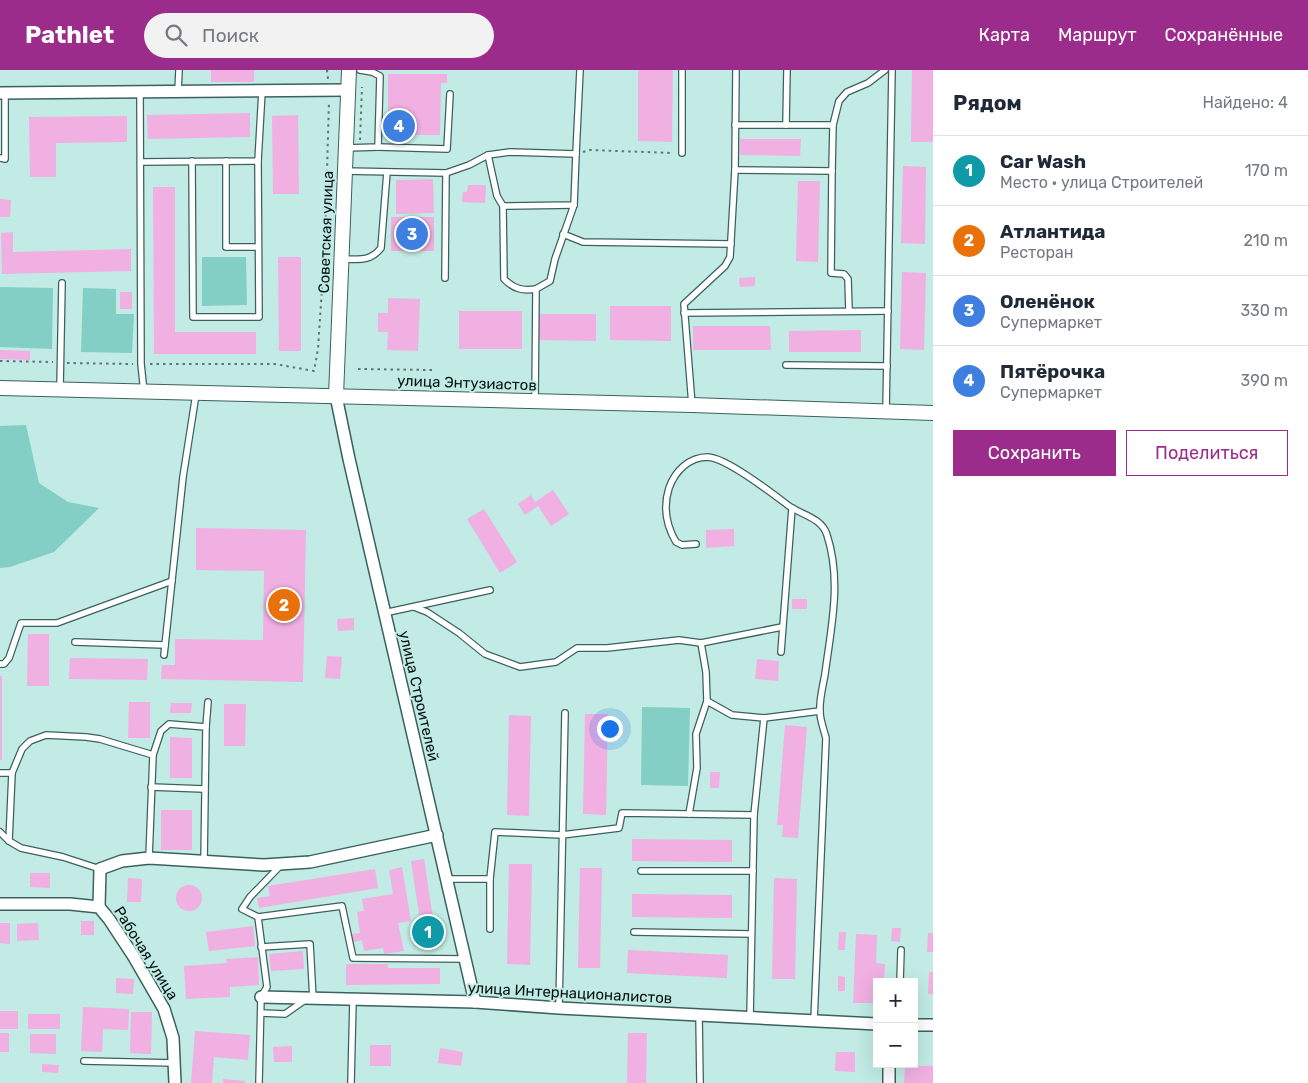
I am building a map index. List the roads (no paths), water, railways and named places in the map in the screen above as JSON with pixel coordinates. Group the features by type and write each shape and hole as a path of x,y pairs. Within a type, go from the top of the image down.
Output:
{"street":[{"name":"Советская улица","path":"336,396 348,70"},
{"path":"3,93 347,90"},
{"name":"улица Энтузиастов","path":"0,388 692,405 933,413"},
{"name":"улица Строителей","path":"336,396 384,613 475,1002"},
{"path":"99,907 100,868 122,861 149,858 264,865 310,862 437,835"},
{"name":"Рабочая улица","path":"0,904 70,904 99,907 134,957 164,1009 170,1023 173,1038 175,1083"},
{"name":"улица Интернационалистов","path":"262,997 475,1002 873,1024"},
{"path":"918,1025 933,1025"},
{"path":"889,1068 889,1083"}],"lane":[{"path":"178,70 178,91"},
{"path":"361,70 380,76 378,147"},
{"path":"488,155 497,196 503,206 504,279 513,288 536,289 550,281 555,259 574,205 580,70"},
{"path":"682,70 682,153"},
{"path":"692,405 684,304 725,266 730,256 736,70"},
{"path":"786,70 786,124"},
{"path":"849,311 848,279 844,274 831,273 833,125 839,101 846,92 868,83 885,70"},
{"path":"886,412 892,70"},
{"path":"192,161 193,317 259,317 258,161 262,91"},
{"path":"140,92 141,364 144,392"},
{"path":"0,158 5,159 3,93"},
{"path":"345,148 447,149 450,94"},
{"path":"735,125 833,125"},
{"path":"344,171 446,173 488,155 510,152 576,154"},
{"path":"226,161 226,247 258,247"},
{"path":"141,162 258,161"},
{"path":"734,170 832,171"},
{"path":"342,259 368,258 382,248 387,172"},
{"path":"445,278 446,173"},
{"path":"503,206 574,205"},
{"path":"564,234 583,242 731,244"},
{"path":"60,390 62,283"},
{"path":"535,401 536,289"},
{"path":"684,313 888,311"},
{"path":"786,365 887,366"},
{"path":"164,655 183,477 196,392"},
{"path":"696,544 682,545 676,542 667,520 665,505 671,482 676,473 694,459 710,457 728,465 763,486 792,508 815,519 827,534 835,572 835,598 820,712 826,738 814,1021"},
{"path":"781,652 792,508"},
{"path":"0,664 4,664 9,658 21,623 58,623 172,581"},
{"path":"384,613 490,590"},
{"path":"414,607 427,612 459,632 485,654 520,666 556,662 577,648 607,648 679,640 700,643 782,627"},
{"path":"75,642 165,645"},
{"path":"689,814 697,768 696,734 707,701 706,672 700,643"},
{"path":"707,701 732,715 764,718 820,712"},
{"path":"204,862 204,789 208,702"},
{"path":"559,1008 565,713"},
{"path":"750,1018 754,815 764,718"},
{"path":"149,858 153,755 161,731 169,724 206,727"},
{"path":"9,841 12,773 22,749 30,741 46,735 100,739 153,755"},
{"path":"0,773 12,773"},
{"path":"151,787 204,789"},
{"path":"490,929 490,879 495,832 562,835 618,828 622,814 754,815"},
{"path":"0,832 9,841 21,848 63,857 100,868"},
{"path":"283,864 250,896 242,908 258,917 342,906 353,958 465,959"},
{"path":"641,871 753,871"},
{"path":"447,879 490,879"},
{"path":"258,917 267,987 262,997 259,1083"},
{"path":"634,932 751,934"},
{"path":"261,1013 285,1014 310,998 310,944 262,947"},
{"path":"900,978 901,950"},
{"path":"351,1083 354,1000"},
{"path":"699,1015 700,1083"},
{"path":"84,1061 175,1063"}],"place":[{"name":"Пятёрочка","path":"399,126"},
{"name":"Оленёнок","path":"412,234"},
{"name":"Атлантида","path":"284,605"},
{"name":"Car Wash","path":"428,932"}]}
